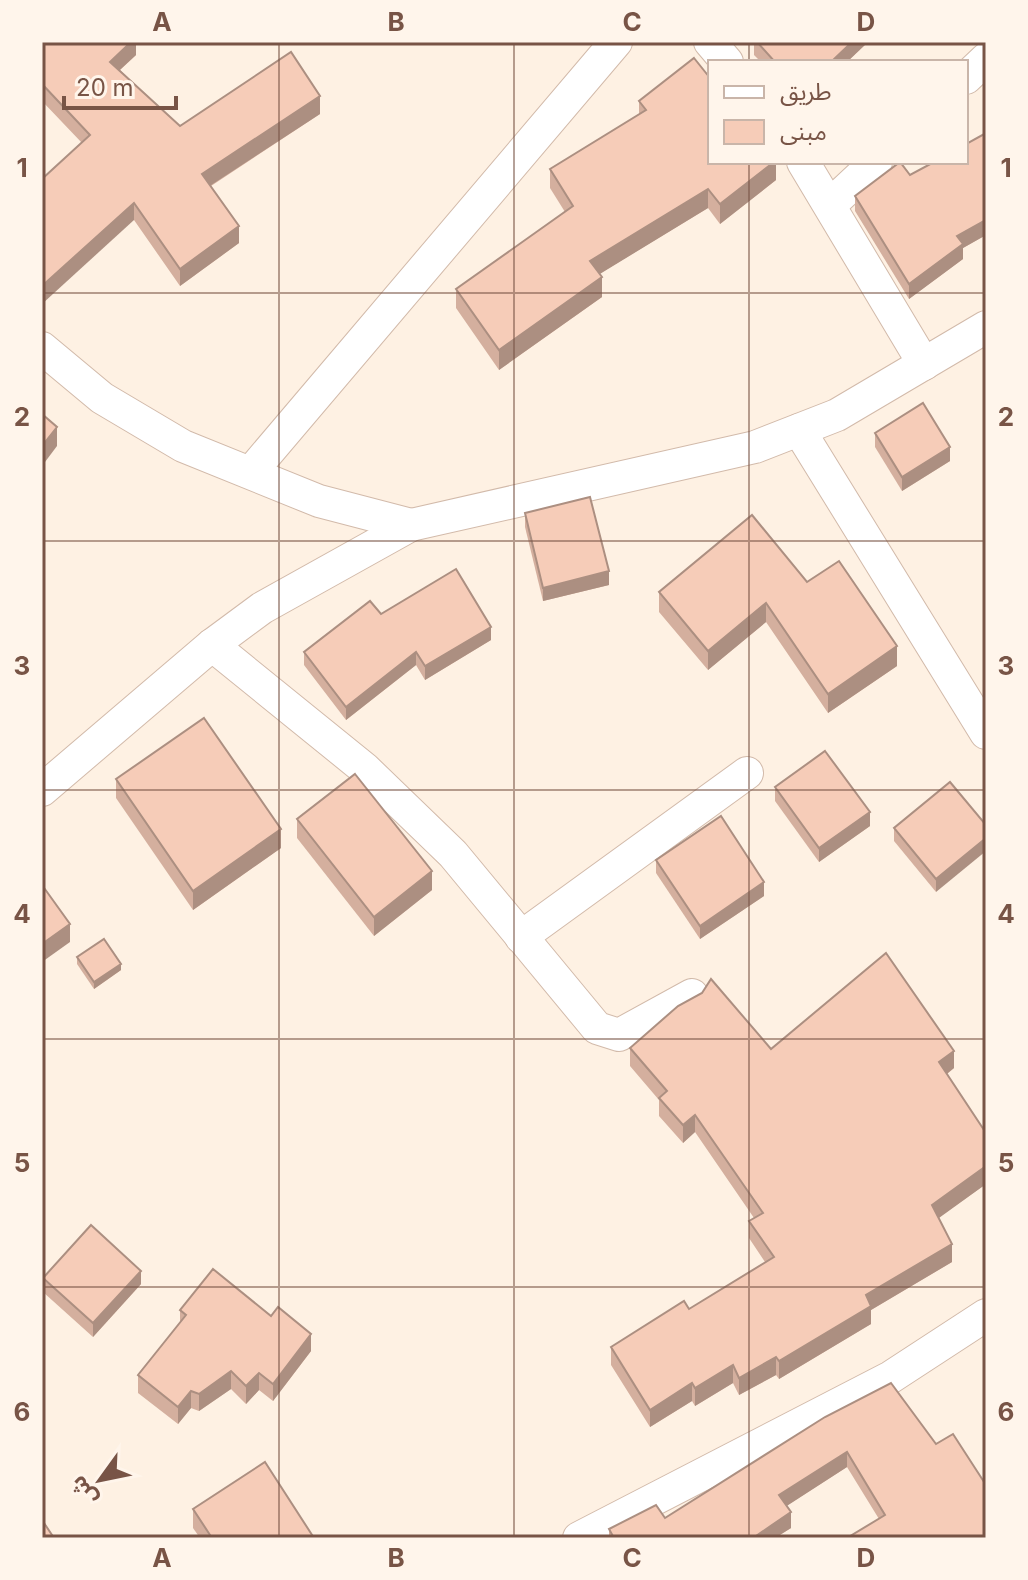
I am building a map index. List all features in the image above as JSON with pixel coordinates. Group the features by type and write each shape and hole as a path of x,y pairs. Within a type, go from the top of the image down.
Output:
{"street":[{"path":"252,471 616,42"},
{"path":"710,42 725,60"},
{"path":"968,76 986,59"},
{"path":"804,164 924,364"},
{"path":"830,205 874,164"},
{"path":"42,790 212,645 262,608 411,525 755,447 837,415 986,327"},
{"path":"42,348 102,398 151,430 319,501 411,525"},
{"path":"799,430 986,733"},
{"path":"212,645 365,769 453,854 597,1028 619,1035 692,995"},
{"path":"521,937 747,773"},
{"path":"579,1538 891,1377 986,1315"}],"building":[{"path":"42,42 131,42 110,62 180,126 291,52 320,96 202,174 239,226 180,269 134,203 42,286 42,179 90,135 42,84"},
{"path":"757,42 852,42 833,60 773,60"},
{"path":"694,58 708,76 708,164 771,164 720,204 708,189 590,261 602,277 499,350 456,289 573,206 550,169 646,110 639,101"},
{"path":"986,133 986,220 957,236 963,244 909,284 855,196 897,164 902,164 910,175 930,164 968,164 968,143"},
{"path":"923,403 950,447 902,477 875,433"},
{"path":"42,414 57,427 42,446"},
{"path":"590,497 609,571 543,588 525,513"},
{"path":"752,515 807,582 839,561 897,646 828,694 766,603 708,651 659,592"},
{"path":"456,569 491,627 425,666 416,652 346,707 304,652 370,601 381,614"},
{"path":"204,718 281,829 193,891 116,779"},
{"path":"825,751 870,812 819,848 775,787"},
{"path":"355,774 432,871 374,917 297,819"},
{"path":"950,782 986,825 986,838 936,879 894,828"},
{"path":"721,816 764,882 700,926 656,860"},
{"path":"42,885 70,924 42,944"},
{"path":"104,939 121,964 94,982 77,957"},
{"path":"886,953 954,1051 939,1062 986,1133 986,1166 932,1205 952,1244 866,1295 871,1306 779,1361 776,1357 739,1378 733,1365 695,1388 692,1383 650,1410 611,1347 684,1301 689,1309 774,1257 749,1221 763,1213 695,1115 683,1125 659,1098 667,1091 630,1048 678,1006 702,993 711,979 771,1049"},
{"path":"91,1225 141,1271 93,1323 43,1278"},
{"path":"213,1269 271,1316 278,1307 311,1334 273,1384 259,1373 246,1386 231,1371 199,1394 191,1391 178,1407 138,1375 186,1315 180,1310"},
{"path":"891,1383 936,1444 953,1434 986,1485 986,1538 847,1538 885,1515 847,1452 779,1495 791,1512 753,1538 614,1538 609,1529 656,1505 665,1518 825,1417"},
{"path":"265,1462 314,1538 212,1538 193,1509"},
{"path":"42,1520 54,1538 42,1538"}]}
